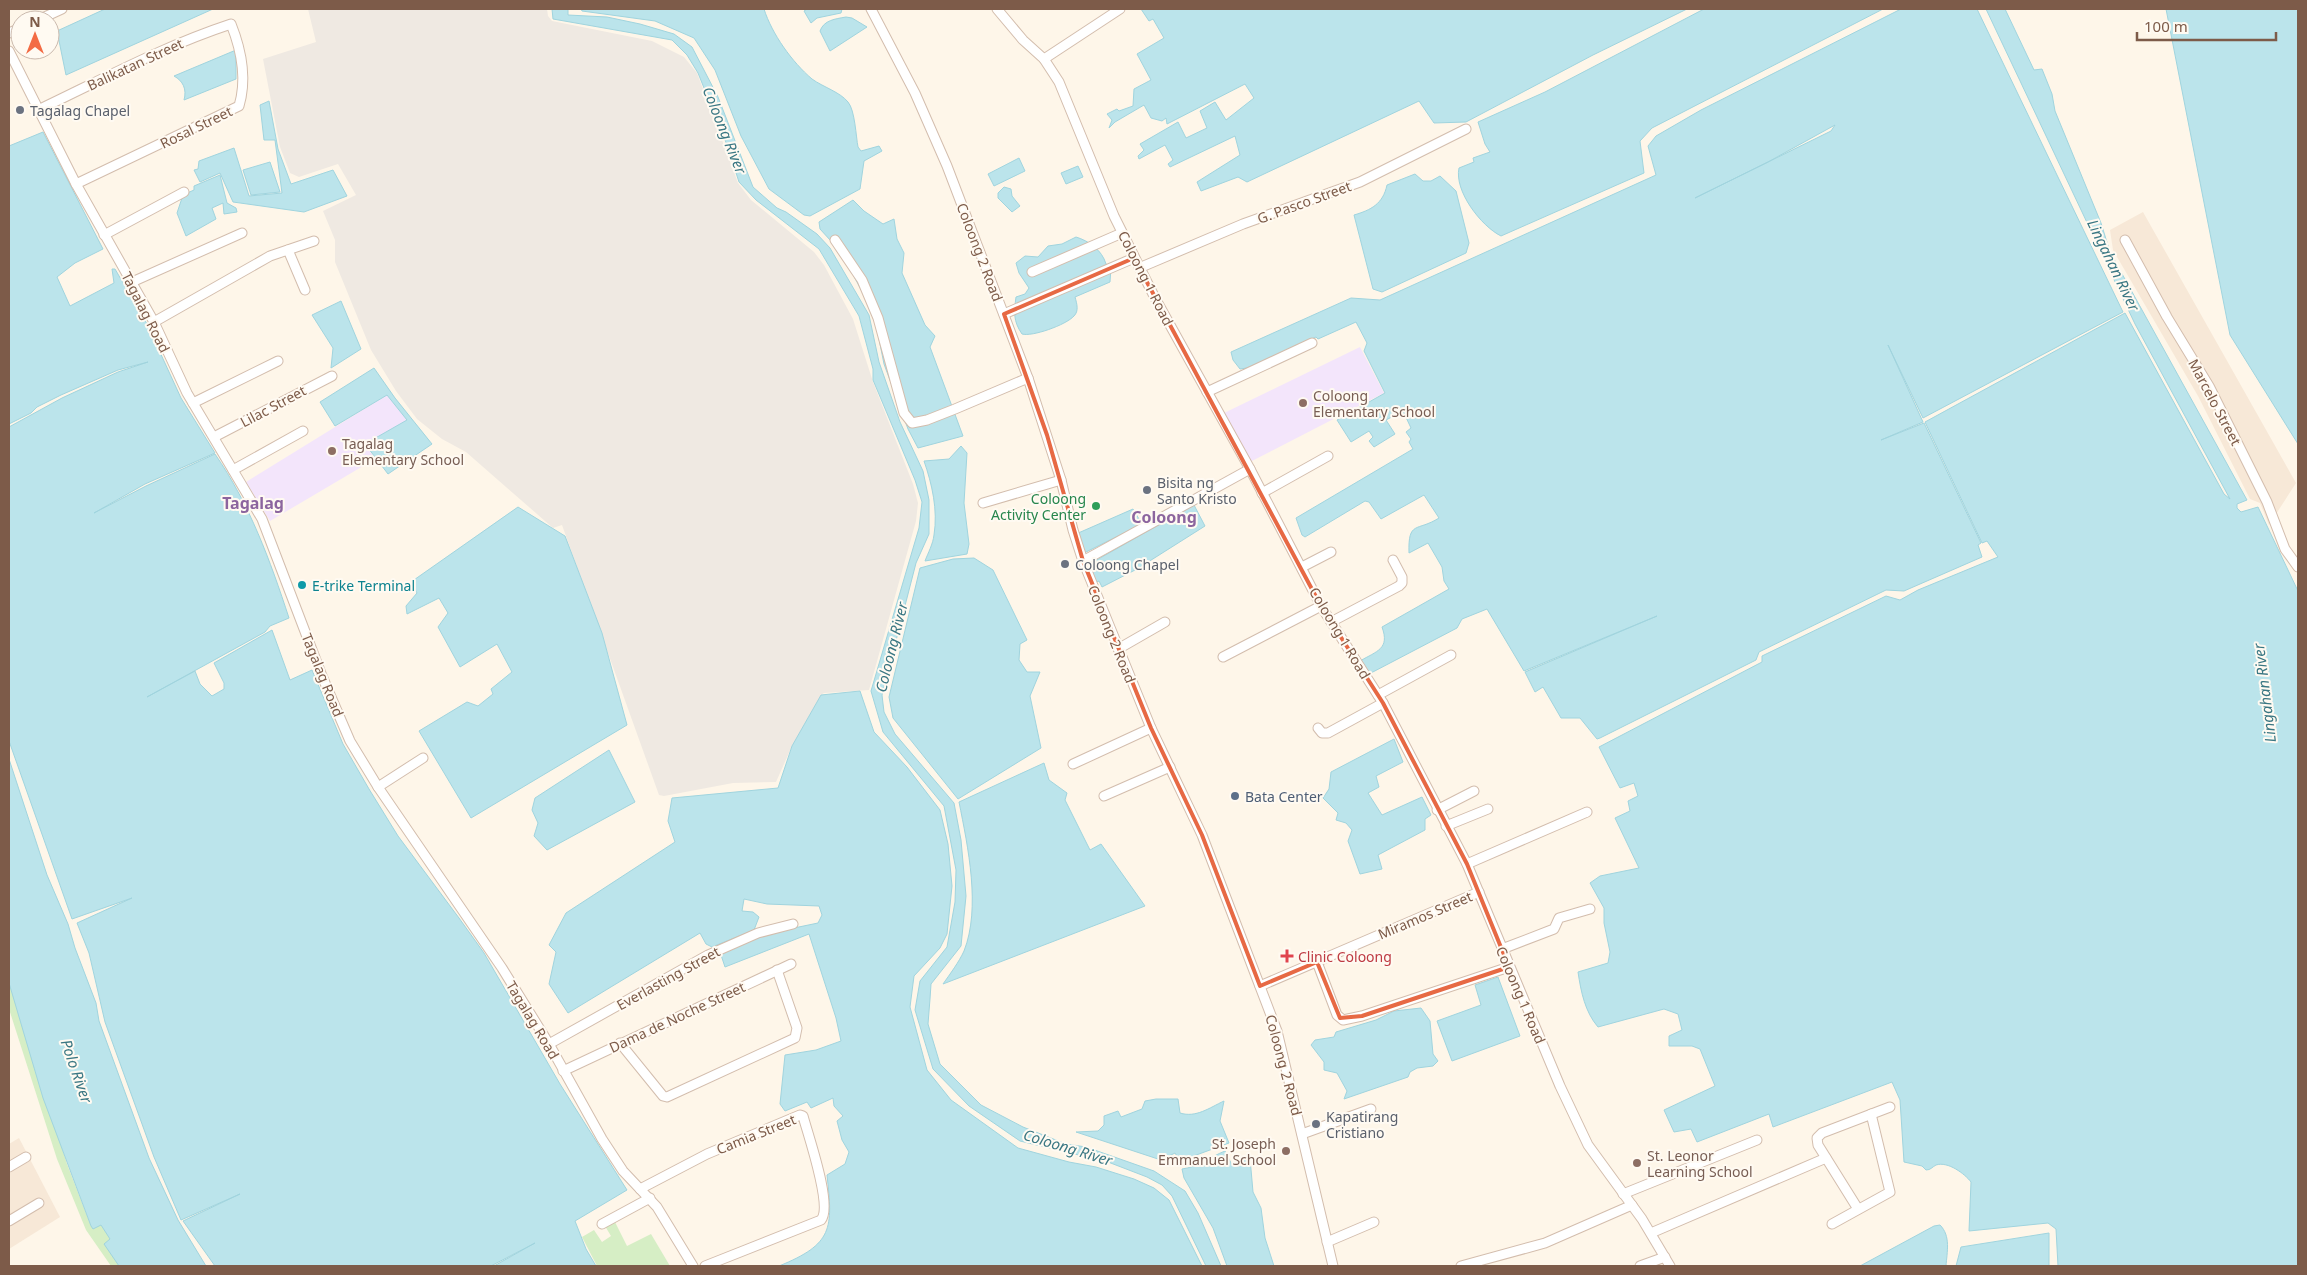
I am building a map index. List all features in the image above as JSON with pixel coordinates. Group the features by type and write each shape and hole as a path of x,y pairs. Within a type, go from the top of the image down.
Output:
{"street":[{"name":"Coloong 2 Road","path":"871,9 915,93 948,166 1028,378 1061,480 1073,530 1083,561 1151,728 1202,836 1277,1031 1333,1266"},
{"name":"Coloong 1 Road","path":"997,9 1023,40 1044,59 1059,82 1122,233 1139,268 1250,469 1321,606 1380,699 1466,864 1560,1086 1588,1145 1651,1233 1670,1266"},
{"path":"1044,59 1120,9"},
{"name":"Balikatan Street","path":"38,110 206,32 231,24"},
{"name":"Rosal Street","path":"76,184 239,106 242,81 241,62 238,42 231,24"},
{"name":"Tagalag Road","path":"9,51 76,184 154,322 192,403 262,519 334,706 350,741 378,787 502,968 602,1139 623,1171 657,1207 693,1266"},
{"name":"G. Pasco Street","path":"1139,268 1243,224 1360,182 1466,129"},
{"path":"104,235 184,192"},
{"path":"132,282 242,233"},
{"path":"1032,272 1122,233"},
{"path":"835,240 853,265 878,318 904,413 912,423 927,420 956,409 1028,378"},
{"name":"Marcelo Street","path":"2124,240 2166,317 2209,386 2267,502 2285,549 2298,567"},
{"path":"154,322 270,256 314,242"},
{"path":"288,250 305,290"},
{"path":"1004,314 1134,258"},
{"path":"1207,392 1312,343"},
{"path":"192,403 278,360"},
{"name":"Lilac Street","path":"214,437 332,376"},
{"path":"233,470 303,431"},
{"path":"1262,493 1328,456"},
{"path":"1083,561 1250,469"},
{"path":"983,503 1061,480"},
{"path":"1302,567 1331,552"},
{"path":"1331,622 1399,586 1402,583 1402,577 1393,560"},
{"path":"1224,656 1321,606"},
{"path":"1118,649 1165,622"},
{"path":"1318,728 1322,733 1328,733 1451,655"},
{"path":"1073,764 1151,728"},
{"path":"378,787 423,758"},
{"path":"1104,796 1170,767"},
{"path":"1437,810 1474,791"},
{"path":"1446,826 1488,809"},
{"path":"1466,864 1587,812"},
{"name":"Miramos Street","path":"1260,986 1479,892"},
{"path":"1502,949 1554,929 1560,918 1590,909"},
{"name":"Everlasting Street","path":"548,1044 708,955 758,933 793,924"},
{"path":"1316,962 1337,1015 1344,1020 1362,1016 1509,967"},
{"name":"Dama de Noche Street","path":"563,1071 791,964"},
{"path":"620,1043 663,1096 667,1096 795,1038 798,1033 795,1021 777,970"},
{"path":"1858,1209 1817,1142 1819,1135 1890,1107"},
{"path":"1302,1134 1371,1109"},
{"path":"1832,1224 1890,1192 1871,1114"},
{"name":"Camia Street","path":"640,1189 707,1154 801,1116 822,1187 825,1213 821,1220 704,1266"},
{"path":"1623,1194 1758,1140"},
{"path":"9,1167 26,1157"},
{"path":"1651,1233 1826,1158"},
{"path":"602,1224 650,1198"},
{"path":"9,1221 39,1203"},
{"path":"1461,1266 1545,1243 1632,1205"},
{"path":"1327,1242 1374,1222"},
{"path":"1640,1266 1665,1257"}],"highlighted area":[{"path":"1134,258 1321,606 1383,703 1467,864 1509,967 1362,1016 1340,1018 1317,962 1260,986 1202,835 1151,728 1083,561 1047,435 1004,314"}],"shaded area":[{"path":"308,9 547,9 548,16 552,21 652,41 684,57 697,73 738,183 751,200 814,252 824,265 853,319 873,382 913,484 918,503 916,521 869,690 824,693 821,695 792,746 776,782 733,783 664,796 659,795 562,525 553,528 466,452 442,439 417,419 396,391 371,350 335,262 335,240 323,211 356,195 338,164 299,177 290,173 280,147 263,59 316,42"},
{"path":"2143,212 2296,483 2269,525 2260,503 2250,499 2198,396 2113,250 2110,230"},
{"name":"Coloong Elementary School","path":"1360,347 1384,393 1248,463 1222,414"},
{"name":"Tagalag Elementary School","path":"387,395 407,420 365,444 375,459 270,521 246,482"},
{"path":"19,1138 60,1217 9,1249 9,1144"}],"green space":[{"path":"9,983 21,1016 36,1073 39,1075 67,1164 91,1226 101,1224 111,1240 107,1242 121,1266 111,1266 86,1230 57,1159 9,1009"},
{"path":"614,1220 627,1246 651,1234 670,1266 597,1266 582,1237 594,1230 602,1242 611,1236 605,1226"}],"water":[{"path":"105,9 213,9 66,75 60,46 60,30"},
{"name":"Coloong River","path":"552,9 568,9 568,15 607,17 640,24 674,34 692,47 718,97 753,187 777,208 786,212 817,234 830,248 869,315 879,362 900,422 923,471 929,500 929,534 916,563 882,695 884,712 895,734 954,803 961,840 966,896 961,946 931,984 928,1024 940,1064 981,1105 1023,1127 1066,1144 1086,1147 1154,1171 1185,1191 1198,1213 1221,1266 1206,1266 1172,1196 1162,1185 1108,1162 1020,1141 969,1106 933,1069 915,1010 920,981 947,947 955,902 956,870 944,806 883,732 871,691 919,528 922,502 915,480 873,380 873,369 859,316 819,249 756,200 739,182 727,145 698,73 687,55 672,40 553,19"},
{"path":"581,9 764,9 777,38 797,64 812,79 841,95 848,102 854,117 858,147 861,151 879,146 882,151 864,161 860,189 810,216 804,215 769,189 741,136 715,70 694,38 655,21 582,11"},
{"path":"807,9 842,9 841,13 817,18 811,23 804,11"},
{"path":"1141,9 1687,9 1593,55 1466,122 1434,123 1419,101 1247,182 1238,177 1201,191 1197,182 1240,155 1235,136 1170,167 1168,164 1173,160 1165,145 1139,159 1138,156 1144,150 1140,144 1178,122 1186,138 1207,128 1200,111 1215,102 1226,120 1254,98 1245,84 1167,124 1166,118 1162,121 1151,118 1144,105 1115,122 1109,128 1112,120 1107,114 1117,109 1119,111 1133,106 1134,89 1151,80 1137,54 1164,38 1153,19 1149,21"},
{"path":"1704,9 1883,9 1652,128 1640,141 1644,173 1501,236 1485,224 1465,197 1459,177 1459,168 1474,162 1473,158 1490,152 1485,144 1478,122 1545,92"},
{"path":"1901,9 1977,9 2123,312 1923,418 1888,345 1923,422 1881,440 1924,423 1981,543 1978,545 1982,557 1904,591 1886,590 1759,652 1756,660 1597,739 1580,718 1561,718 1543,687 1535,692 1525,672 1657,616 1524,671 1487,609 1462,619 1457,628 1369,674 1360,661 1377,652 1383,645 1384,634 1382,627 1449,589 1444,581 1442,567 1428,543 1409,553 1412,531 1439,518 1424,495 1381,519 1369,502 1365,501 1305,537 1302,535 1296,518 1413,449 1409,442 1411,439 1406,432 1411,428 1403,411 1386,420 1395,434 1374,447 1369,441 1373,437 1369,431 1351,442 1337,420 1385,393 1364,351 1367,343 1356,322 1318,339 1316,337 1247,368 1240,369 1233,360 1231,352 1351,298 1380,300 1656,175 1648,146 1656,136 1701,110","holes":["1835,125 1831,131 1695,198 1768,162"]},
{"name":"Lingahan River","path":"1986,9 2005,9 2034,70 2042,69 2052,94 2055,111 2101,223 2110,252 2247,500 2237,504 2237,508 2241,512 2258,507 2298,591 2298,1266 2058,1266 2056,1229 2048,1223 1969,1231 1971,1182 1956,1169 1946,1165 1936,1165 1926,1170 1922,1166 1904,1162 1900,1100 1892,1082 1773,1127 1769,1114 1697,1142 1691,1129 1674,1132 1664,1110 1715,1086 1700,1049 1692,1046 1669,1046 1669,1036 1682,1030 1678,1014 1664,1009 1598,1027 1590,1015 1582,994 1578,972 1608,963 1610,952 1604,923 1604,908 1590,883 1600,876 1639,868 1615,818 1630,811 1628,801 1638,796 1634,783 1620,788 1599,747 1762,662 1762,656 1886,596 1900,600 1918,590 1998,557 1987,541 1982,543 1925,422 2125,313 2224,494 2230,499 2135,324"},
{"path":"2166,9 2298,9 2298,444 2230,335"},
{"path":"846,17 852,18 867,27 830,51 820,31 827,22"},
{"path":"236,50 236,79 184,100 184,86 174,76"},
{"path":"269,101 278,149 291,184 333,170 347,196 304,212 233,202 220,173 200,182 194,170 198,169 199,161 234,148 249,196 282,193 275,140 264,140 260,105"},
{"path":"43,132 103,249 75,263 57,277 70,306 114,283 112,269 115,269 147,324 181,398 215,453 145,484 94,513 215,454 249,513 289,618 270,626 265,632 147,697 195,671 200,684 212,696 224,689 224,683 214,663 272,630 290,680 312,670 343,744 369,789 398,836 484,953 560,1084 627,1190 575,1221 586,1249 596,1266 494,1266 535,1243 491,1266 215,1266 183,1221 240,1194 181,1220 154,1157 105,1022 89,953 77,923 132,898 72,919 9,741 9,427 62,398 118,372 148,362 118,370 61,395 9,424 9,146"},
{"path":"1019,158 1025,171 994,186 988,174"},
{"path":"270,162 280,192 251,195 243,170"},
{"path":"1078,166 1083,177 1066,184 1061,173"},
{"path":"1415,174 1423,181 1431,181 1440,176 1456,191 1469,243 1466,253 1382,292 1373,289 1354,215 1366,211 1379,202 1387,185"},
{"path":"220,175 227,203 236,208 237,212 224,214 223,203 212,208 216,219 186,236 177,213 183,195 194,190 194,186"},
{"path":"1004,187 1011,189 1012,196 1020,206 1012,212 998,198 998,193"},
{"path":"853,200 864,211 883,224 894,219 897,239 904,253 902,273 925,325 935,336 930,347 963,436 918,448 908,429 884,364 874,314 841,252 820,229 819,222"},
{"path":"1076,237 1094,247 1101,254 1106,264 1111,267 1110,282 1075,297 1077,312 1064,323 1041,332 1022,334 1015,316 1016,297 1025,294 1029,288 1019,273 1016,263 1025,256 1038,257 1048,246 1062,244"},
{"path":"341,301 361,349 331,368 333,348 312,315"},
{"path":"374,368 395,398 432,444 388,474 365,444 407,420 387,395 335,426 320,402"},
{"path":"961,446 967,453 964,503 969,544 967,554 925,561 932,545 935,507 930,479 924,461 949,459"},
{"path":"1194,505 1205,526 1137,569 1102,587 1099,581 1094,583 1086,566"},
{"path":"518,507 565,536 602,633 627,725 471,818 419,731 467,702 478,706 493,694 491,689 512,672 497,644 460,667 438,627 448,613 439,598 407,614 406,606 417,593 411,582"},
{"path":"1133,509 1142,524 1084,553 1076,534"},
{"path":"974,558 993,570 1027,640 1020,644 1019,660 1027,672 1040,672 1030,696 1041,748 958,799 893,718 889,697 920,568 953,559"},
{"path":"860,691 874,732 907,767 940,810 948,844 952,886 947,934 940,948 914,976 910,1007 927,1070 951,1100 1018,1148 1069,1162 1096,1167 1134,1179 1154,1188 1169,1200 1202,1266 779,1266 810,1250 820,1242 826,1233 830,1209 827,1175 845,1164 849,1152 842,1140 837,1121 843,1116 834,1106 833,1098 811,1108 807,1102 785,1111 780,1104 785,1055 816,1050 841,1041 836,1018 809,934 725,967 720,952 770,933 818,923 822,915 819,906 767,904 744,899 742,911 753,912 759,917 754,930 712,947 706,944 700,933 568,1013 549,984 556,952 549,945 566,913 675,842 668,821 672,798 778,788 792,746 821,695"},
{"path":"1394,739 1403,762 1376,776 1379,787 1368,793 1382,815 1422,797 1431,815 1425,819 1425,830 1378,855 1382,869 1360,874 1348,841 1352,830 1346,823 1336,820 1338,813 1323,798 1329,789 1331,772"},
{"path":"609,750 635,802 547,850 534,836 538,823 532,810 535,798"},
{"name":"Polo River","path":"9,759 47,875 68,924 96,1003 99,1021 149,1158 178,1220 206,1266 119,1266 104,1244 110,1239 101,1225 93,1229 91,1226 43,1098 9,983"},
{"path":"1044,763 1049,780 1067,793 1065,800 1090,850 1101,844 1145,906 943,984 964,951 972,916 969,858 959,802"},
{"path":"1498,977 1520,1036 1452,1061 1437,1021 1481,1005 1475,985"},
{"path":"1421,1008 1430,1021 1433,1054 1438,1061 1433,1066 1417,1068 1410,1072 1408,1077 1344,1099 1347,1091 1337,1073 1324,1070 1324,1062 1311,1045 1315,1040 1334,1037 1336,1032 1376,1020 1394,1011"},
{"path":"1178,1099 1180,1113 1186,1114 1202,1112 1224,1101 1220,1121 1229,1143 1180,1161 1175,1153 1161,1160 1076,1132 1098,1131 1104,1125 1104,1116 1118,1111 1121,1117 1142,1109 1145,1101"},
{"path":"1225,1151 1232,1165 1250,1158 1253,1192 1261,1208 1265,1238 1274,1266 1227,1266 1213,1228 1184,1178 1182,1169 1199,1164"},
{"path":"1940,1225 1947,1239 1946,1266 1860,1266 1934,1226"},
{"path":"2049,1233 2049,1266 1956,1266 1961,1247"}],"place":[{"name":"Tagalag Chapel","path":"20,110"},
{"name":"Coloong Elementary School","path":"1303,403"},
{"name":"Tagalag Elementary School","path":"332,451"},
{"name":"Bisita ng Santo Kristo","path":"1147,490"},
{"name":"Coloong Activity Center","path":"1096,506"},
{"name":"Coloong Chapel","path":"1065,564"},
{"name":"E-trike Terminal","path":"302,585"},
{"name":"Bata Center","path":"1235,796"},
{"name":"Clinic Coloong","path":"1287,956"},
{"name":"Kapatirang Cristiano","path":"1316,1124"},
{"name":"St. Joseph Emmanuel School","path":"1286,1151"},
{"name":"St. Leonor Learning School","path":"1637,1163"}],"district":[{"name":"Tagalag","path":"253,503"},
{"name":"Coloong","path":"1164,517"}]}
